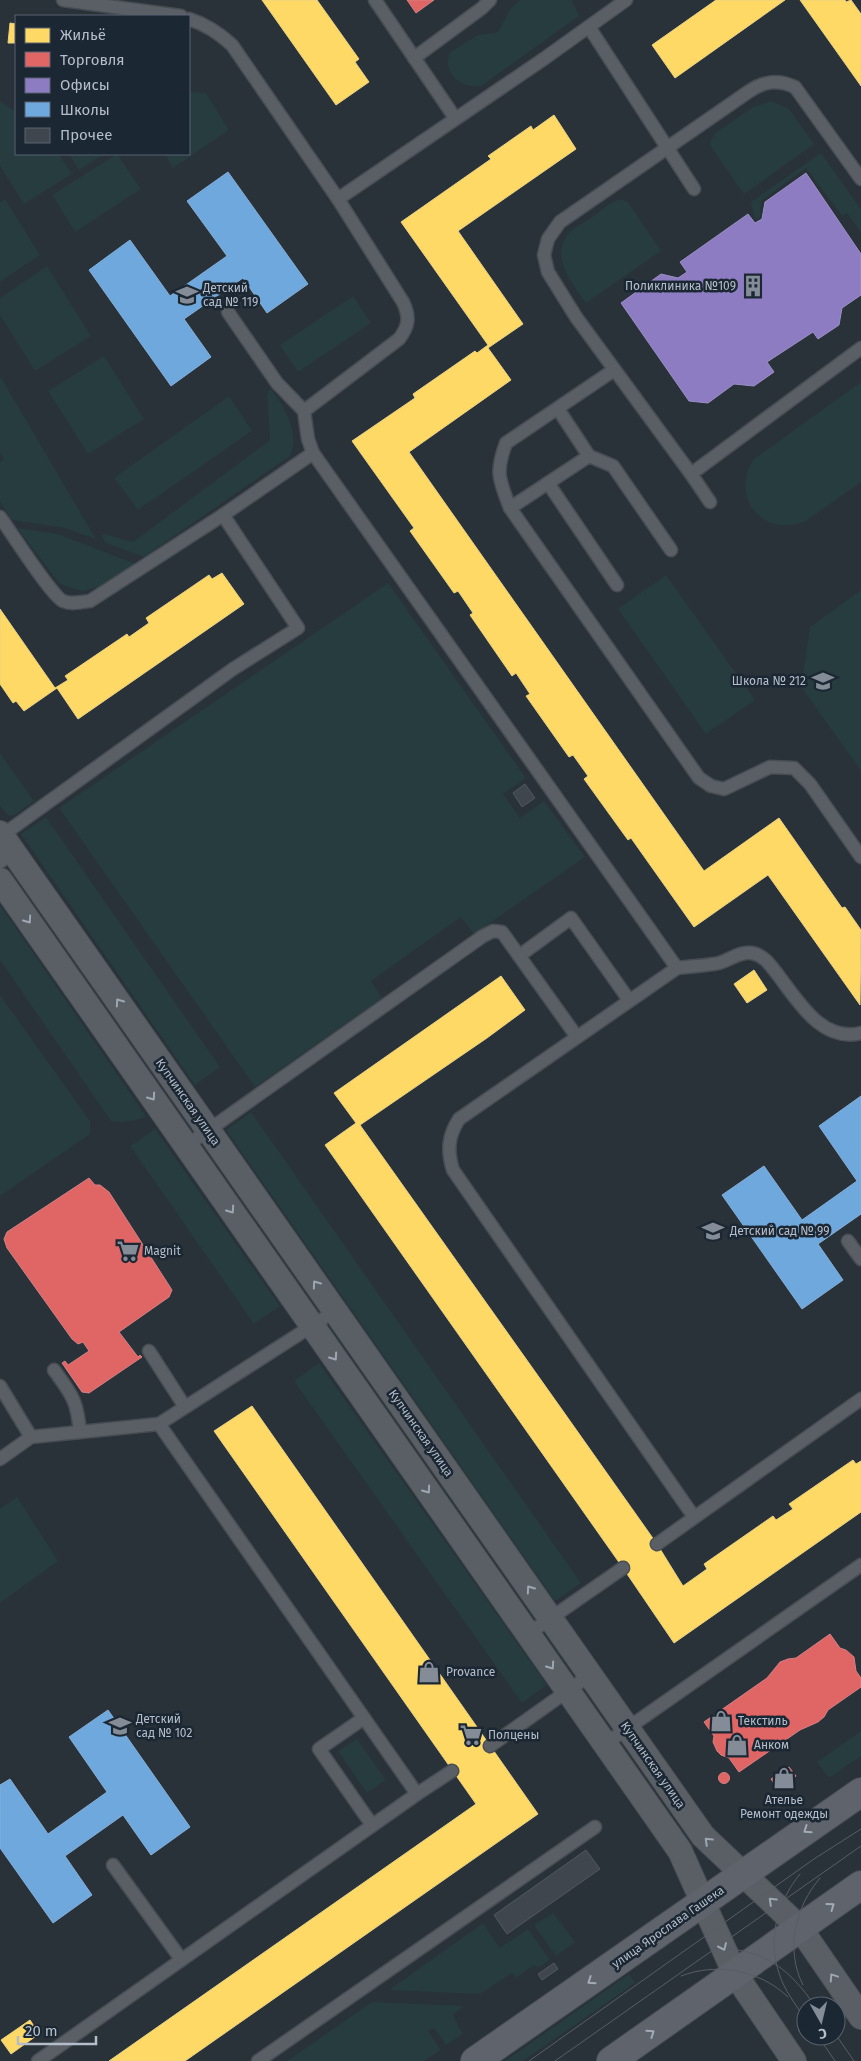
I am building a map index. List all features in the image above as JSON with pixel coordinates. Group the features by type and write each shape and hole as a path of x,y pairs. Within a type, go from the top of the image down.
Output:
{"street":[{"name":"Купчинская улица","path":"3,844 208,1130 703,1836 800,1928 861,2017"},
{"path":"0,880 680,1851 735,1974 794,2061"},
{"name":"улица Ярослава Гашека","path":"476,2061 861,1792"},
{"path":"612,2061 861,1885"}],"lane":[{"path":"63,0 176,15"},
{"path":"375,0 455,118"},
{"path":"414,58 482,8 490,0"},
{"path":"338,199 626,0"},
{"path":"190,19 221,35 232,45 338,199 408,312 408,322 399,339 304,411"},
{"path":"589,27 694,189"},
{"path":"710,502 576,317 548,272 544,255 548,239 560,222 755,87 769,82 783,82 795,87 861,180"},
{"path":"228,312 277,383 304,411 308,439 313,453 677,968"},
{"path":"690,474 861,348"},
{"path":"614,370 506,443 500,460 498,477 510,508 699,778 711,786 724,789 770,767 794,768 810,784 861,857"},
{"path":"558,408 589,456 613,466 671,550"},
{"path":"0,517 50,587 62,600 73,604 90,601 223,515 313,453"},
{"path":"510,508 589,456"},
{"path":"548,483 617,585"},
{"path":"3,844 225,674 298,628 223,515"},
{"path":"519,956 571,918 629,1000"},
{"path":"186,1146 493,931 502,932 577,1037"},
{"path":"694,1516 453,1170 448,1144 452,1130 459,1119 677,968 719,963 736,955 752,953 767,960 803,1009 819,1024 845,1034 861,1033"},
{"path":"848,1240 861,1258"},
{"path":"0,1459 31,1437 160,1424 334,1310"},
{"path":"149,1351 185,1407"},
{"path":"54,1370 73,1396 78,1412 80,1432"},
{"path":"0,1386 31,1437"},
{"path":"657,1544 861,1399"},
{"path":"160,1424 417,1794"},
{"path":"605,1744 861,1565"},
{"path":"528,1634 623,1568"},
{"path":"490,1746 590,1676"},
{"path":"364,1718 319,1749 372,1825"},
{"path":"38,2061 372,1825 452,1771"},
{"path":"258,2061 595,1827"},
{"path":"113,1865 181,1959"}],"green space":[{"path":"520,0 572,0 579,16 481,86 467,85 460,82 448,67 450,52 478,35 498,32 510,9"},
{"path":"190,92 206,93 229,130 173,168 166,155 190,155"},
{"path":"0,101 15,111 15,155 60,155 72,174 24,204 0,166"},
{"path":"772,101 789,109 814,144 744,194 711,147 710,142 714,134 753,107"},
{"path":"821,153 861,209 861,233 847,213 842,216 806,168 761,201 760,217 755,220 751,202"},
{"path":"70,155 102,155 79,170"},
{"path":"115,155 118,155 141,189 75,232 52,195"},
{"path":"5,199 40,255 0,282 0,202"},
{"path":"621,199 628,202 661,251 586,303 574,287 564,268 561,249 564,240 575,228 608,205"},
{"path":"47,266 91,336 35,371 0,315 0,298"},
{"path":"353,296 371,323 298,372 280,345"},
{"path":"104,356 144,419 88,454 48,391"},
{"path":"0,376 96,539 65,528 12,520 0,502 0,462 4,459 0,453"},
{"path":"861,382 861,482 806,521 791,525 776,524 764,520 754,511 748,501 745,488 747,474 754,459"},
{"path":"270,388 281,403 292,429 293,447 290,456 144,557 106,543 101,535 105,534 133,542 270,440 267,395"},
{"path":"229,396 252,431 138,510 114,478"},
{"path":"17,528 58,534 136,564 102,586 83,591 71,588 59,583"},
{"path":"666,575 755,700 706,734 618,609"},
{"path":"388,583 526,778 503,794 520,818 544,801 585,857 474,934 461,917 371,981 382,998 255,1087 59,808"},
{"path":"861,590 861,771 801,687 810,627"},
{"path":"0,753 34,801 15,815 9,816 0,806"},
{"path":"46,817 220,1067 195,1085 21,834"},
{"path":"0,905 146,1116 129,1122 111,1121 0,960"},
{"path":"0,995 90,1121 90,1134 0,1196"},
{"path":"251,1112 581,1583 555,1601 226,1130"},
{"path":"155,1129 280,1306 254,1324 130,1146"},
{"path":"319,1363 547,1685 522,1703 294,1381"},
{"path":"17,1497 58,1561 0,1603 0,1509"},
{"path":"861,1731 861,1756 829,1778 817,1762"},
{"path":"357,1739 386,1780 367,1793 338,1751"},
{"path":"553,1913 575,1942 556,1956 534,1925"},
{"path":"483,1923 500,1948 528,1929 550,1960 538,1968 534,1965 516,1978 512,1973 480,1994 389,1990"},
{"path":"629,1974 635,1983 523,2061 505,2061"},
{"path":"372,2002 464,2006 453,2015 463,2034 446,2045 434,2028 428,2031 441,2050 424,2061 287,2061"}],"building: Жильё":[{"path":"262,0 317,0 359,59 355,62 369,82 336,105"},
{"path":"716,0 785,0 675,78 652,45"},
{"path":"800,0 845,0 846,2 851,0 861,14 861,86"},
{"path":"10,23 15,24 15,43 8,43"},
{"path":"554,115 576,149 458,231 523,324 488,348 511,380 409,452 704,871 779,818 842,908 845,907 861,930 860,1005 768,875 694,927 631,838 628,840 584,779 588,776 573,755 569,757 526,696 530,694 516,673 512,676 470,615 473,613 458,591 454,593 410,531 414,528 352,441 415,398 413,394 475,351 477,353 488,345 401,222 491,159 488,156 531,126 533,130"},
{"path":"222,573 244,604 78,719 57,688 24,711 16,701 13,703 0,684 0,609 55,688 68,680 65,676 127,634 129,637 149,623 146,618 209,575 212,579"},
{"path":"754,970 767,990 747,1003 734,984"},
{"path":"501,976 525,1010 360,1125 657,1544 683,1586 707,1569 704,1564 773,1516 776,1520 793,1509 789,1504 853,1460 856,1464 861,1461 861,1512 674,1643 325,1145 356,1123 334,1093"},
{"path":"252,1406 538,1814 185,2061 109,2061 476,1804 214,1431"},
{"path":"30,2020 39,2034 11,2054 1,2040"}],"building: Торговля":[{"path":"407,0 434,0 416,13"},
{"path":"89,1178 95,1185 100,1185 109,1192 172,1290 169,1297 119,1332 138,1357 140,1355 142,1357 89,1393 82,1392 62,1363 65,1361 68,1365 89,1351 83,1342 78,1344 72,1339 7,1248 4,1239 7,1232"},
{"path":"830,1634 840,1648 846,1650 854,1657 856,1671 861,1678 861,1687 828,1710 818,1722 800,1730 739,1772 729,1758 717,1751 713,1742 714,1736 704,1722 767,1678 780,1662 796,1658"},
{"name":"Ателье Ремонт одежды","path":"789,1767 796,1776 778,1789 771,1779"},
{"path":"724,1772 730,1778 724,1784 718,1778"}],"building: Офисы":[{"name":"Поликлиника №109","path":"806,173 861,254 861,295 842,308 839,325 818,339 813,332 767,362 774,372 754,386 734,384 708,403 689,401 621,303 661,274 678,278 687,272 680,262 748,214 755,223 762,219 765,202"}],"building: Школы":[{"path":"228,172 308,284 267,313 243,278 184,319 211,357 171,386 89,270 130,240 170,296 227,256 187,201"},
{"path":"861,1096 861,1214 818,1244 843,1280 802,1309 722,1195 764,1166 802,1220 857,1181 819,1126"},
{"path":"108,1710 190,1827 151,1855 123,1815 65,1856 92,1895 53,1923 0,1848 0,1785 10,1779 48,1834 107,1792 69,1737"}],"building: Прочее":[{"path":"525,784 535,798 522,807 513,793"},
{"path":"586,1850 600,1869 507,1934 494,1915"},
{"path":"554,1963 558,1969 542,1980 538,1974"}],"tram line":[{"path":"529,2061 814,1859 861,1829"},
{"path":"555,2061 861,1846"},
{"path":"796,2005 781,1979 774,1947 777,1920 781,1908 792,1885 800,1874"},
{"path":"803,1985 795,1958 795,1929 804,1902 820,1878"},
{"path":"714,1949 731,1949 746,1952 773,1962 795,1981 807,1996"},
{"path":"681,1976 709,1970 738,1971 765,1980 788,1997"},
{"path":"825,2046 835,2061"},
{"path":"844,2046 854,2061"}],"place":[{"name":"Поликлиника №109","path":"753,286"},
{"name":"Детский сад № 119","path":"187,295"},
{"name":"Школа № 212","path":"823,681"},
{"name":"Детский сад № 99","path":"713,1231"},
{"name":"Magnit","path":"128,1251"},
{"name":"Provance","path":"429,1672"},
{"name":"Текстиль","path":"721,1721"},
{"name":"Детский сад № 102","path":"120,1726"},
{"name":"Полцены","path":"471,1735"},
{"name":"Анком","path":"737,1745"},
{"name":"Ателье Ремонт одежды","path":"784,1778"}]}
